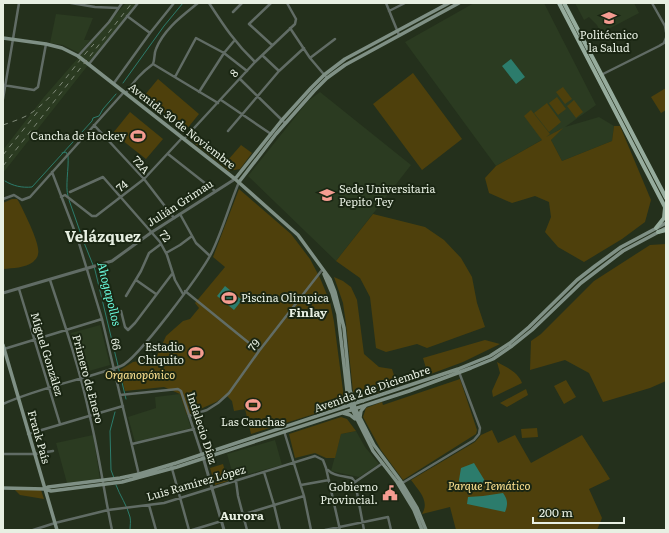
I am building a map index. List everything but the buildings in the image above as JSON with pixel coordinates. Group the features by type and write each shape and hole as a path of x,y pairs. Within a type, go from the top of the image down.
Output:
{"main road":[{"path":"235,179 271,134 312,89 345,60 397,30 449,3"},
{"path":"325,77 459,3"},
{"path":"559,3 666,198"},
{"path":"564,3 665,208 664,218 657,230"},
{"name":"Avenida 30 de Noviembre","path":"3,38 46,44 62,48 78,56 229,174 298,235 330,279 335,292 341,313 349,394 358,419 373,451 384,462 417,508 426,530"},
{"path":"238,182 284,121"},
{"path":"229,174 241,172"},
{"path":"242,178 244,187"},
{"name":"Avenida 2 de Diciembre","path":"3,488 47,490 105,483 140,476 203,457 459,371 490,356 510,343 529,327 577,280 621,247 657,230 666,223"},
{"path":"657,230 666,229"},
{"name":"Frank País","path":"3,348 43,484 47,490 56,530"},
{"path":"349,394 366,402 358,419 350,414 339,412 349,394"},
{"name":"Avenida 30 de Noviembre","path":"400,484 414,510 422,530"}],"street":[{"path":"3,99 4,85 19,3"},
{"path":"71,3 95,7 119,7"},
{"path":"78,56 109,22 122,3"},
{"path":"89,64 138,3"},
{"path":"114,83 174,3"},
{"path":"154,64 155,50 164,34 181,16 198,3"},
{"path":"209,3 234,41 255,62"},
{"path":"233,12 242,3"},
{"path":"271,3 249,24 272,45"},
{"name":"8","path":"183,139 240,80 255,62 295,24 296,19 287,3"},
{"path":"386,3 399,35"},
{"path":"389,11 405,3"},
{"path":"652,3 665,26 666,32"},
{"path":"112,8 116,13"},
{"path":"127,16 150,33"},
{"path":"290,28 325,77"},
{"path":"175,77 196,38 224,53 247,71"},
{"path":"600,76 659,46 664,43 666,38"},
{"path":"310,58 335,39"},
{"path":"199,92 224,53 234,41"},
{"path":"4,85 34,90 38,88 46,44"},
{"path":"228,131 257,96 304,48"},
{"path":"262,55 280,71"},
{"path":"154,64 218,103"},
{"path":"3,198 14,195 22,200 30,196 145,69 154,64"},
{"path":"240,80 284,121"},
{"path":"221,100 271,134"},
{"name":"72A","path":"94,125 144,180 174,218"},
{"name":"74","path":"61,197 65,195 92,216 96,216 144,180 183,139"},
{"path":"168,154 215,191"},
{"name":"66","path":"52,172 89,268 140,476"},
{"name":"72","path":"70,192 104,177 162,244 172,273 183,294"},
{"name":"Julián Grimau","path":"3,293 112,261 152,232 235,179"},
{"path":"3,404 18,397 49,387 119,367 131,359 183,294 210,256 238,182"},
{"path":"180,214 196,243 210,256"},
{"path":"166,253 192,236"},
{"path":"126,296 141,271 149,253 162,244"},
{"name":"79","path":"189,416 207,410 229,393 259,351 322,270"},
{"path":"121,311 125,327 128,330 172,273"},
{"name":"Primero de Enero","path":"50,280 66,330 90,416 105,483 112,530"},
{"path":"136,280 156,294"},
{"name":"Miguel González","path":"19,288 60,424"},
{"path":"185,291 259,351"},
{"path":"3,348 35,340 102,319"},
{"path":"400,484 474,440 479,434 480,428 459,371"},
{"name":"Indalecio Díaz","path":"120,395 178,389 182,391 224,530"},
{"path":"28,434 123,406"},
{"path":"132,444 194,429"},
{"path":"284,430 304,496 311,530"},
{"path":"3,454 34,454 53,451"},
{"name":"Luis Ramírez López","path":"33,530 108,510 149,505 180,498 315,456 323,460 326,468"},
{"path":"355,482 384,462"},
{"path":"172,467 190,530 304,496"},
{"path":"326,468 340,528"},
{"path":"326,468 330,473 352,478 355,482 364,530"},
{"path":"264,472 280,530"},
{"path":"301,485 329,480"},
{"path":"236,481 247,530"},
{"path":"149,505 156,530"},
{"path":"325,530 388,517 391,530"}],"shaded area":[{"path":"126,3 137,3 3,173 3,150 44,97"},
{"path":"474,3 544,3 596,105 565,127 599,117 614,126 612,141 562,161 551,140 561,129 496,166 405,42"},
{"name":"Politécnico la Salud","path":"575,3 634,3 639,13 601,33 597,25 589,17 584,20"},
{"path":"56,14 93,18 84,40 90,40 79,53 63,45 50,43"},
{"name":"Sede Universitaria Pepito Tey","path":"320,92 411,165 336,261 248,176 308,101"},
{"path":"100,325 110,365 82,373 71,333"},
{"path":"180,394 191,428 135,442 128,417 156,408 155,397"},
{"path":"356,431 365,447 379,464 359,477 331,471 341,434"},
{"path":"93,435 100,479 67,483 56,443"},
{"path":"275,440 282,465 234,478 227,454"}],"green space":[{"path":"413,73 462,139 422,170 373,104"},
{"path":"158,79 199,114 186,130 144,96"},
{"path":"563,87 572,99 565,104 556,92"},
{"path":"666,88 666,110 661,113 651,97"},
{"path":"557,97 566,109 558,115 549,103"},
{"path":"574,100 583,112 576,118 567,106"},
{"path":"547,103 561,122 549,132 534,113"},
{"path":"531,110 550,134 546,137 563,128 551,140 562,161 612,141 614,126 620,126 651,200 645,222 622,239 584,262 558,247 545,232 551,217 549,202 535,196 512,203 489,193 485,178 496,166 542,140 524,116"},
{"name":"Cancha de Hockey","path":"130,112 163,139 146,159 113,133"},
{"path":"193,133 228,160 241,145 252,153 240,169 229,171 188,138"},
{"name":"Organopónico","path":"239,189 291,234 310,259 320,278 330,302 334,322 344,398 338,405 330,409 251,434 245,409 234,411 232,401 226,395 216,402 187,415 180,394 164,387 125,391 120,370 133,362 156,358 166,336 183,321 190,319 199,308 195,303 225,267 213,257"},
{"path":"12,199 17,199 28,220 37,243 38,255 33,262 26,265 3,269 3,203"},
{"path":"373,214 425,227 444,240 461,258 472,277 477,303 485,327 427,348 417,344 386,352 376,348 370,297 360,278 336,261"},
{"path":"666,244 666,381 650,388 603,402 589,373 565,360 530,370 531,341 541,334 594,281 650,245"},
{"path":"334,277 351,287 357,300 364,354 379,367 392,369 397,385 381,392 369,395 353,392 343,303"},
{"path":"485,340 500,344 463,362 428,375 423,358"},
{"path":"497,362 515,373 522,383 493,397 492,391 500,373"},
{"path":"460,379 477,430 476,434 403,480 381,450 363,417 366,408 382,402 383,405"},
{"path":"566,380 576,397 564,404 554,386"},
{"path":"526,389 528,395 507,407 500,403"},
{"path":"341,417 347,419 356,431 341,434 335,458 326,458 315,453 295,458 289,434"},
{"path":"537,428 538,437 522,438 521,429"},
{"name":"Parque Temático","path":"492,430 498,443 515,435 531,463 582,435 610,479 589,489 602,518 597,530 456,530 450,507 422,514 425,505 424,500 411,480 475,442 481,435"},
{"path":"223,464 228,481 215,485 210,468"},
{"path":"15,490 41,490 44,499 20,495"}],"water":[{"path":"511,59 525,77 516,84 502,66"},
{"name":"Piscina Olímpica","path":"225,286 242,300 234,310 217,296"},
{"path":"474,463 485,481 482,488 460,483 459,480 461,468"},
{"path":"503,493 507,502 505,512 467,504 468,497"}],"waterway":[{"path":"123,83 164,26 183,3"},
{"name":"Ahogapollos","path":"5,181 18,186 32,187 92,121 93,118 99,116 116,94"},
{"name":"Ahogapollos","path":"62,153 66,152 68,156 68,196"},
{"name":"Ahogapollos","path":"69,200 95,270 126,399"},
{"name":"Ahogapollos","path":"114,478 111,470 110,431 115,412"},
{"name":"Ahogapollos","path":"116,485 129,513 130,530"}],"railway":[{"path":"3,166 132,3"},
{"path":"3,125 27,116 43,104 94,44"},
{"path":"3,155 39,110"}],"place":[{"name":"Politécnico la Salud","path":"609,18"},
{"name":"Cancha de Hockey","path":"138,136"},
{"name":"Sede Universitaria Pepito Tey","path":"327,195"},
{"name":"Piscina Olímpica","path":"229,298"},
{"name":"Estadio Chiquito","path":"196,353"},
{"name":"Las Canchas","path":"253,405"},
{"name":"Gobierno Provincial.","path":"390,493"}],"district":[{"name":"Velázquez","path":"103,237"},
{"name":"Finlay","path":"308,313"},
{"name":"Aurora","path":"242,516"}]}
